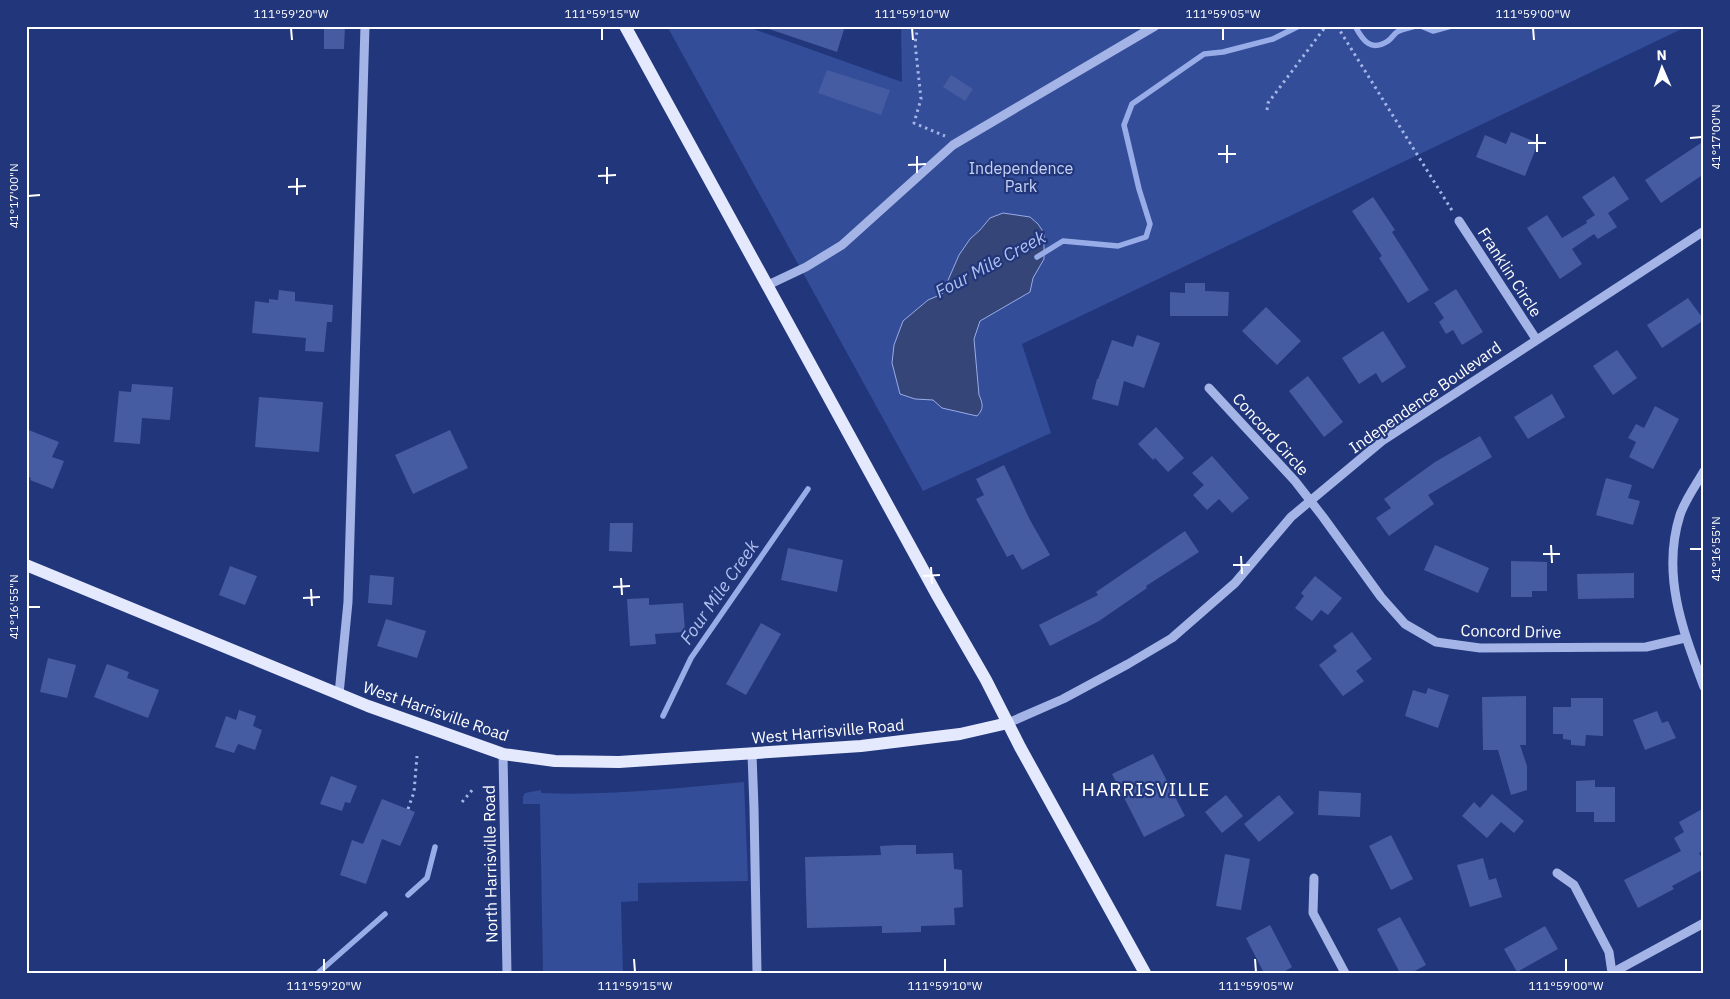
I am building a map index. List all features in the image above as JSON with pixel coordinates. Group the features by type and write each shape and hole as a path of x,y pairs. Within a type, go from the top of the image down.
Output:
{"main road":[{"path":"625,26 1146,973"},
{"name":"West Harrisville Road","path":"26,565 368,706 503,754 555,761 619,762 752,754 861,746 960,734 1008,723"}],"street":[{"path":"340,694 348,602 365,26"},
{"path":"768,285 806,267 842,245 953,145 1155,26"},
{"name":"Franklin Circle","path":"1459,221 1536,339"},
{"name":"Independence Boulevard","path":"1008,723 1063,699 1172,638 1235,583 1291,517 1382,441 1703,232"},
{"name":"Concord Circle","path":"1209,388 1295,481 1310,501"},
{"path":"1704,471 1680,514 1673,546 1674,592 1686,638 1704,687"},
{"name":"Concord Drive","path":"1310,501 1380,597 1405,624 1436,642 1480,648 1646,646 1686,638"},
{"name":"North Harrisville Road","path":"503,754 507,973"},
{"path":"752,754 757,973"},
{"path":"1557,873 1574,885 1609,952 1612,973 1704,923"},
{"path":"1314,878 1313,913 1345,973"}],"path":[{"path":"914,123 921,99 915,43 918,26"},
{"path":"1267,110 1268,103 1326,26"},
{"path":"1337,26 1459,221"},
{"path":"408,810 414,792 417,756"},
{"path":"462,802 474,788"}],"green space":[{"name":"Independence Park","path":"667,26 745,26 902,82 901,26 1688,26 1022,344 1051,433 923,491"},
{"path":"744,782 748,881 638,883 638,901 621,902 623,973 543,973 540,804 523,804 525,793 541,790 541,793 566,794 617,792"}],"water":[{"path":"1003,213 1030,217 1038,224 1044,233 1044,259 1033,278 1030,292 980,321 974,339 979,395 982,404 981,411 977,416 942,408 933,400 915,399 900,394 892,363 894,345 903,321 928,300 942,294 959,255 970,239 990,218"}],"building":[{"path":"324,26 345,26 344,49 324,49"},
{"path":"770,26 845,26 837,52 769,29"},
{"path":"827,70 890,90 881,115 818,93"},
{"path":"951,75 973,89 965,101 943,87"},
{"path":"1511,132 1538,143 1525,176 1476,157 1485,135 1506,144"},
{"path":"1704,141 1704,174 1661,203 1645,180"},
{"path":"1614,176 1629,199 1608,213 1617,227 1598,239 1594,234 1572,249 1582,264 1560,279 1527,228 1547,215 1562,238 1587,223 1586,221 1595,215 1582,197"},
{"path":"1373,197 1395,230 1392,232 1429,290 1408,303 1379,258 1382,256 1352,211"},
{"path":"1185,283 1205,283 1205,291 1229,292 1228,316 1170,316 1170,292 1185,293"},
{"path":"1456,289 1483,332 1462,345 1453,330 1446,334 1439,322 1444,318 1434,303"},
{"path":"279,290 295,292 295,301 333,305 332,322 327,322 324,352 305,351 306,338 252,333 255,301 269,303 269,299 278,300"},
{"path":"1688,298 1704,320 1662,348 1647,325"},
{"path":"1266,307 1301,341 1277,365 1242,331"},
{"path":"1383,331 1406,367 1382,383 1376,373 1359,384 1342,358"},
{"path":"1137,335 1160,343 1144,388 1124,381 1118,406 1092,399 1097,379 1112,340 1133,347"},
{"path":"1617,350 1637,378 1613,395 1593,366"},
{"path":"1308,376 1343,422 1324,437 1289,391"},
{"path":"132,384 173,387 170,420 142,418 140,444 114,442 119,391 131,392"},
{"path":"1552,394 1565,417 1528,439 1514,417"},
{"path":"259,397 323,402 319,452 255,447"},
{"path":"1655,406 1679,419 1653,469 1629,457 1636,442 1628,438 1636,424 1644,428"},
{"path":"1156,427 1184,458 1168,472 1138,444"},
{"path":"26,429 59,442 52,457 64,461 53,489 30,480 31,478 26,476"},
{"path":"450,430 468,468 413,494 395,455"},
{"path":"1480,436 1492,457 1428,495 1434,504 1389,536 1376,518 1391,508 1384,499 1435,462"},
{"path":"1212,456 1249,498 1232,513 1219,499 1207,510 1193,495 1204,485 1192,473"},
{"path":"1004,465 1030,520 1050,555 1022,570 1013,554 1007,557 976,499 984,495 976,479"},
{"path":"1606,478 1632,485 1628,498 1640,501 1633,525 1596,515"},
{"path":"610,523 633,523 632,552 609,551"},
{"path":"1185,531 1199,552 1146,586 1147,588 1099,621 1050,646 1039,625 1098,595 1096,592"},
{"path":"1435,545 1489,568 1478,593 1424,570"},
{"path":"788,548 843,560 837,592 781,580"},
{"path":"1511,561 1547,562 1547,591 1532,591 1532,597 1511,597"},
{"path":"230,566 257,576 245,605 219,595"},
{"path":"1634,573 1634,598 1578,599 1577,574"},
{"path":"370,575 394,577 392,605 368,603"},
{"path":"1315,576 1342,598 1328,615 1321,610 1312,621 1295,608 1304,596 1301,593"},
{"path":"649,598 649,605 683,603 685,632 655,634 656,644 630,646 627,599"},
{"path":"386,619 426,631 417,658 377,646"},
{"path":"761,623 781,634 746,695 726,684"},
{"path":"1352,632 1372,659 1356,671 1364,681 1343,696 1319,665 1337,651 1333,646"},
{"path":"48,658 76,665 67,698 40,692"},
{"path":"107,664 129,672 127,678 159,690 148,718 94,697"},
{"path":"1428,688 1449,695 1438,728 1405,716 1413,690 1426,694"},
{"path":"1526,696 1526,745 1520,745 1527,766 1527,790 1511,795 1498,750 1483,750 1482,697"},
{"path":"1571,698 1603,698 1603,736 1586,735 1585,746 1571,745 1571,740 1563,739 1563,734 1553,734 1553,707 1571,707"},
{"path":"239,710 256,716 253,726 262,730 255,750 238,744 234,753 215,747 226,716 236,720"},
{"path":"1657,711 1662,723 1668,721 1676,738 1645,750 1633,720"},
{"path":"1153,754 1185,816 1144,837 1112,774"},
{"path":"331,776 357,786 350,803 345,802 342,811 320,804"},
{"path":"1595,780 1595,787 1615,787 1615,822 1594,822 1594,812 1576,812 1576,781"},
{"path":"1319,791 1361,793 1360,817 1318,815"},
{"path":"1492,794 1524,821 1514,833 1501,822 1487,838 1462,816 1474,802 1480,808"},
{"path":"1226,795 1243,816 1222,833 1205,812"},
{"path":"1279,795 1294,813 1259,842 1244,824"},
{"path":"382,799 415,812 400,846 382,839 366,884 340,875 352,840 363,844"},
{"path":"1704,808 1704,850 1699,853 1704,862 1704,869 1672,886 1674,889 1638,908 1624,880 1681,851 1674,838 1684,832 1679,822"},
{"path":"1391,835 1413,879 1391,890 1369,846"},
{"path":"916,845 916,854 953,853 954,869 962,870 963,907 954,908 955,925 921,926 921,932 882,933 882,926 807,928 805,857 881,855 880,846"},
{"path":"1225,854 1250,859 1241,910 1216,906"},
{"path":"1483,858 1489,880 1496,878 1502,897 1470,907 1457,865"},
{"path":"1400,917 1426,965 1411,973 1400,973 1377,929"},
{"path":"1270,925 1292,967 1282,973 1264,973 1246,938"},
{"path":"1545,926 1558,949 1517,972 1504,949"}],"waterway":[{"name":"Four Mile Creek","path":"1037,257 1063,241 1118,246 1146,237 1150,224 1139,189 1124,125 1132,104 1204,54 1223,52 1273,39 1299,26"},
{"name":"Four Mile Creek","path":"1355,26 1364,40 1372,45 1382,44 1399,31 1416,26"},
{"name":"Four Mile Creek","path":"1421,26 1433,31 1451,26"},
{"name":"Four Mile Creek","path":"663,716 691,658 808,489"},
{"name":"Four Mile Creek","path":"408,895 427,878 435,847"},
{"name":"Four Mile Creek","path":"318,973 385,914"}],"district":[{"name":"HARRISVILLE","path":"1146,789"}]}
